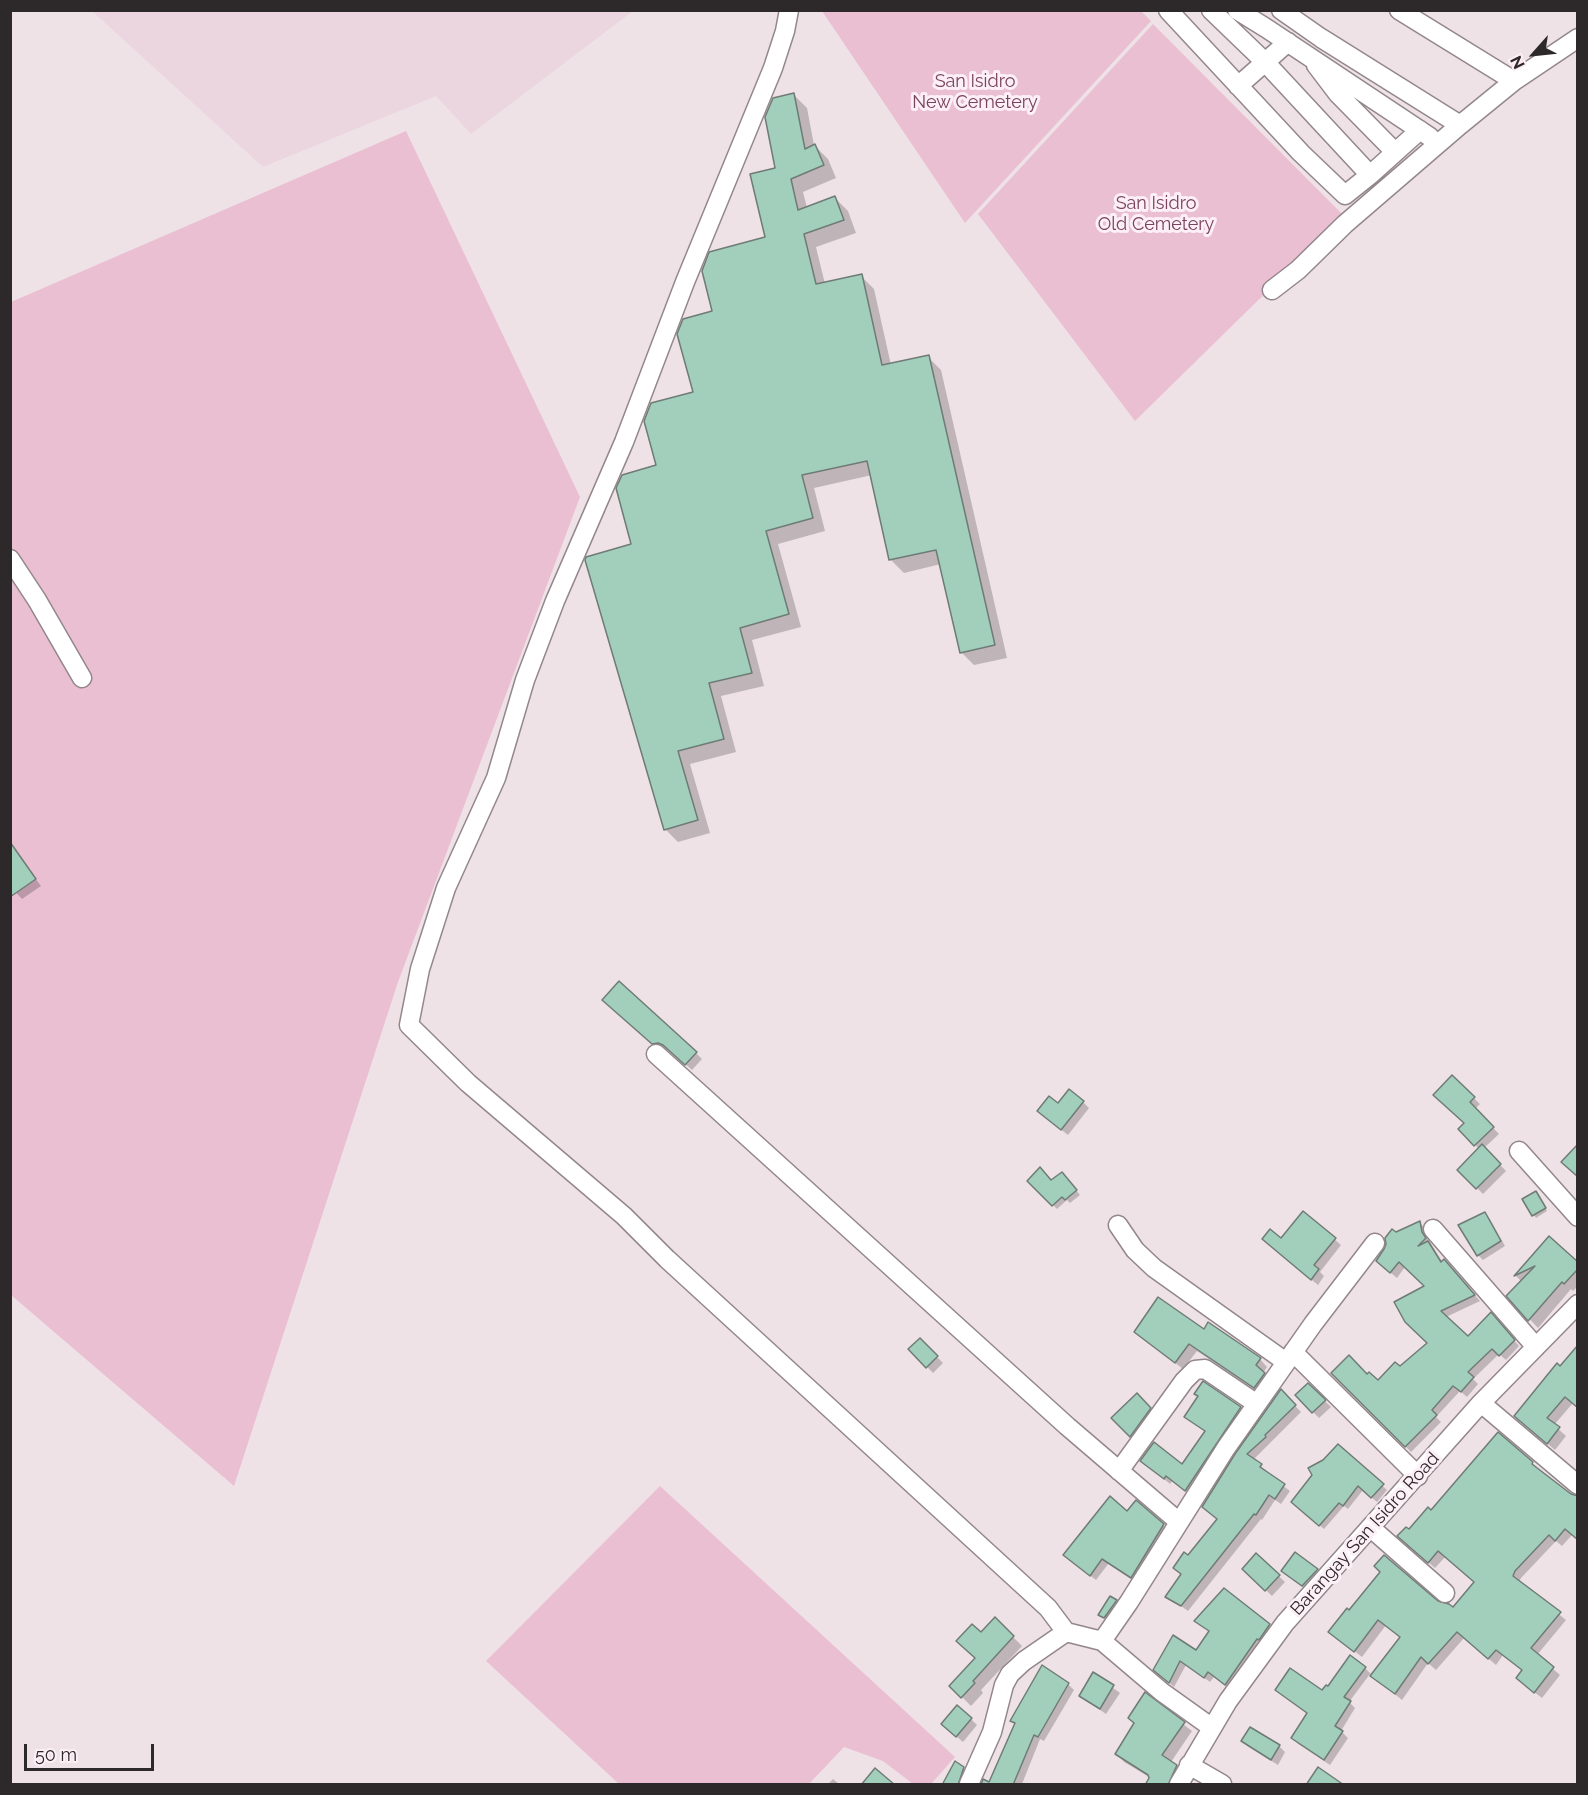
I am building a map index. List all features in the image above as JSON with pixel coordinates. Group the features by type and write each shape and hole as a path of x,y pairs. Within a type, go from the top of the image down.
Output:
{"street":[{"path":"789,10 773,69 685,282 624,442 555,601 525,681 496,778 448,882 420,969 409,1025 468,1083 624,1216 667,1259 1048,1608 1066,1632 1102,1641 1162,1692 1211,1727"},
{"path":"1168,10 1238,86 1345,195 1420,130"},
{"path":"1211,10 1265,62 1370,175"},
{"path":"1281,10 1321,38 1460,125"},
{"path":"1399,10 1514,81"},
{"path":"1205,50 1227,27 1238,11 1440,142"},
{"path":"1311,57 1321,38"},
{"path":"1272,290 1298,270 1345,224 1460,125 1514,81 1578,38"},
{"path":"1238,86 1288,42"},
{"path":"1311,57 1318,70 1338,94 1395,152"},
{"path":"1387,109 1401,88"},
{"path":"10,559 37,600 82,678"},
{"path":"656,1054 1059,1418 1179,1522"},
{"path":"1519,1151 1578,1217"},
{"path":"1118,1225 1135,1250 1154,1268 1290,1357 1418,1476"},
{"path":"1433,1229 1536,1347"},
{"path":"1102,1641 1257,1404 1376,1243"},
{"name":"Barangay San Isidro Road","path":"1179,1785 1211,1727 1285,1623 1481,1403 1578,1304"},
{"path":"1119,1470 1188,1376 1195,1370 1205,1369 1257,1404"},
{"path":"1481,1403 1578,1485"},
{"path":"1371,1528 1446,1593"},
{"path":"969,1785 992,1732 1004,1685 1010,1674 1024,1660 1066,1632"},
{"path":"1189,1765 1222,1785"}],"shaded area":[{"path":"92,11 633,11 471,134 436,96 263,167"}],"green space":[{"name":"San Isidro New Cemetery","path":"822,11 1141,11 1151,21 965,223"},
{"name":"San Isidro Old Cemetery","path":"1153,24 1344,216 1135,421 978,214"},
{"path":"406,131 580,497 398,982 234,1486 11,1295 11,302"},
{"path":"660,1486 955,1757 931,1784 913,1784 883,1761 844,1747 809,1784 619,1784 486,1661"}],"building":[{"path":"794,93 805,149 815,144 824,165 791,179 798,210 835,196 844,220 804,234 816,284 862,274 882,365 929,355 995,645 960,653 936,550 889,560 867,461 802,475 813,518 766,531 789,614 740,628 752,673 709,683 724,739 678,751 698,820 664,830 585,560 586,557 631,544 616,488 622,475 656,465 644,421 651,403 693,392 677,334 683,319 712,311 702,271 709,252 765,237 750,174 775,168 765,117 773,98"},
{"path":"10,842 36,879 10,897"},
{"path":"619,981 697,1052 685,1065 663,1045 652,1044 602,1000"},
{"path":"1452,1075 1475,1097 1470,1102 1494,1127 1474,1146 1458,1129 1464,1123 1433,1095"},
{"path":"1069,1089 1084,1101 1061,1130 1037,1111 1049,1096 1058,1103"},
{"path":"1482,1144 1501,1164 1476,1189 1457,1170"},
{"path":"1578,1144 1578,1177 1561,1162"},
{"path":"1040,1167 1051,1180 1062,1172 1077,1190 1065,1200 1062,1197 1052,1206 1027,1181"},
{"path":"1536,1191 1546,1208 1532,1216 1522,1199"},
{"path":"1303,1211 1336,1238 1314,1265 1319,1269 1311,1280 1262,1239 1270,1229 1281,1238"},
{"path":"1485,1212 1501,1241 1477,1256 1458,1225"},
{"path":"1420,1221 1426,1238 1418,1246 1428,1241 1441,1262 1444,1259 1475,1295 1441,1311 1468,1336 1491,1312 1515,1340 1499,1356 1492,1349 1468,1372 1474,1377 1461,1392 1453,1386 1432,1410 1437,1415 1405,1447 1331,1373 1349,1355 1367,1374 1369,1372 1378,1380 1395,1362 1400,1366 1427,1343 1405,1322 1394,1302 1424,1286 1399,1262 1390,1273 1376,1261 1386,1244 1385,1238 1392,1229 1396,1232"},
{"path":"1549,1236 1578,1262 1578,1269 1564,1284 1562,1282 1528,1321 1506,1296 1535,1266 1514,1276"},
{"path":"1158,1297 1204,1329 1208,1322 1261,1358 1256,1365 1265,1373 1254,1388 1189,1344 1175,1363 1134,1332"},
{"path":"920,1338 938,1356 926,1368 908,1349"},
{"path":"1578,1345 1578,1408 1565,1397 1547,1418 1560,1427 1547,1444 1514,1416 1557,1363 1560,1366"},
{"path":"1203,1381 1241,1407 1185,1491 1166,1476 1164,1479 1140,1461 1154,1442 1182,1464 1205,1431 1184,1417 1198,1396 1194,1394"},
{"path":"1308,1383 1326,1400 1312,1413 1295,1395"},
{"path":"1281,1389 1296,1405 1247,1454 1262,1464 1260,1467 1285,1484 1275,1499 1269,1495 1256,1515 1254,1514 1181,1606 1165,1597 1181,1574 1173,1568 1184,1552 1188,1555 1217,1519 1202,1507 1235,1454"},
{"path":"1137,1393 1151,1408 1130,1437 1111,1418"},
{"path":"1498,1432 1533,1462 1532,1464 1571,1494 1578,1496 1578,1540 1565,1529 1555,1541 1549,1535 1513,1576 1561,1612 1531,1648 1554,1667 1534,1693 1516,1678 1522,1670 1496,1650 1488,1659 1457,1632 1428,1664 1421,1657 1395,1694 1370,1676 1400,1637 1378,1620 1354,1652 1328,1632 1380,1572 1374,1566 1384,1555 1438,1601 1453,1607 1474,1582 1438,1551 1428,1563 1397,1536 1406,1527 1409,1529 1428,1507 1431,1510"},
{"path":"1338,1444 1384,1484 1371,1498 1358,1486 1343,1506 1339,1503 1319,1526 1291,1502 1312,1475 1308,1468 1323,1460"},
{"path":"1110,1496 1127,1511 1136,1500 1164,1524 1131,1578 1102,1559 1090,1576 1063,1555"},
{"path":"1295,1552 1318,1569 1302,1586 1281,1571"},
{"path":"1256,1553 1280,1575 1265,1591 1242,1569"},
{"path":"1224,1588 1270,1624 1225,1685 1208,1672 1204,1678 1180,1661 1169,1683 1153,1670 1173,1635 1196,1650 1209,1631 1194,1621"},
{"path":"1110,1596 1117,1600 1104,1618 1098,1615"},
{"path":"995,1617 1014,1636 973,1681 975,1683 961,1698 949,1686 975,1658 956,1641 972,1624 981,1632"},
{"path":"1350,1655 1366,1667 1344,1697 1351,1701 1335,1726 1343,1731 1324,1760 1291,1738 1307,1713 1275,1690 1290,1668 1322,1690 1326,1685 1328,1686"},
{"path":"1042,1665 1069,1683 1038,1737 1034,1735 1013,1785 981,1785 983,1779 989,1782 1015,1723 1010,1721"},
{"path":"1093,1672 1114,1685 1100,1709 1079,1696"},
{"path":"1145,1692 1185,1722 1162,1755 1177,1765 1168,1785 1145,1785 1149,1778 1148,1775 1115,1754 1134,1723 1128,1718"},
{"path":"957,1705 972,1718 956,1737 941,1724"},
{"path":"1250,1727 1280,1745 1271,1760 1241,1741"},
{"path":"955,1761 964,1767 958,1785 942,1785"},
{"path":"1318,1767 1344,1785 1306,1785"},
{"path":"875,1768 895,1785 861,1785"}]}
